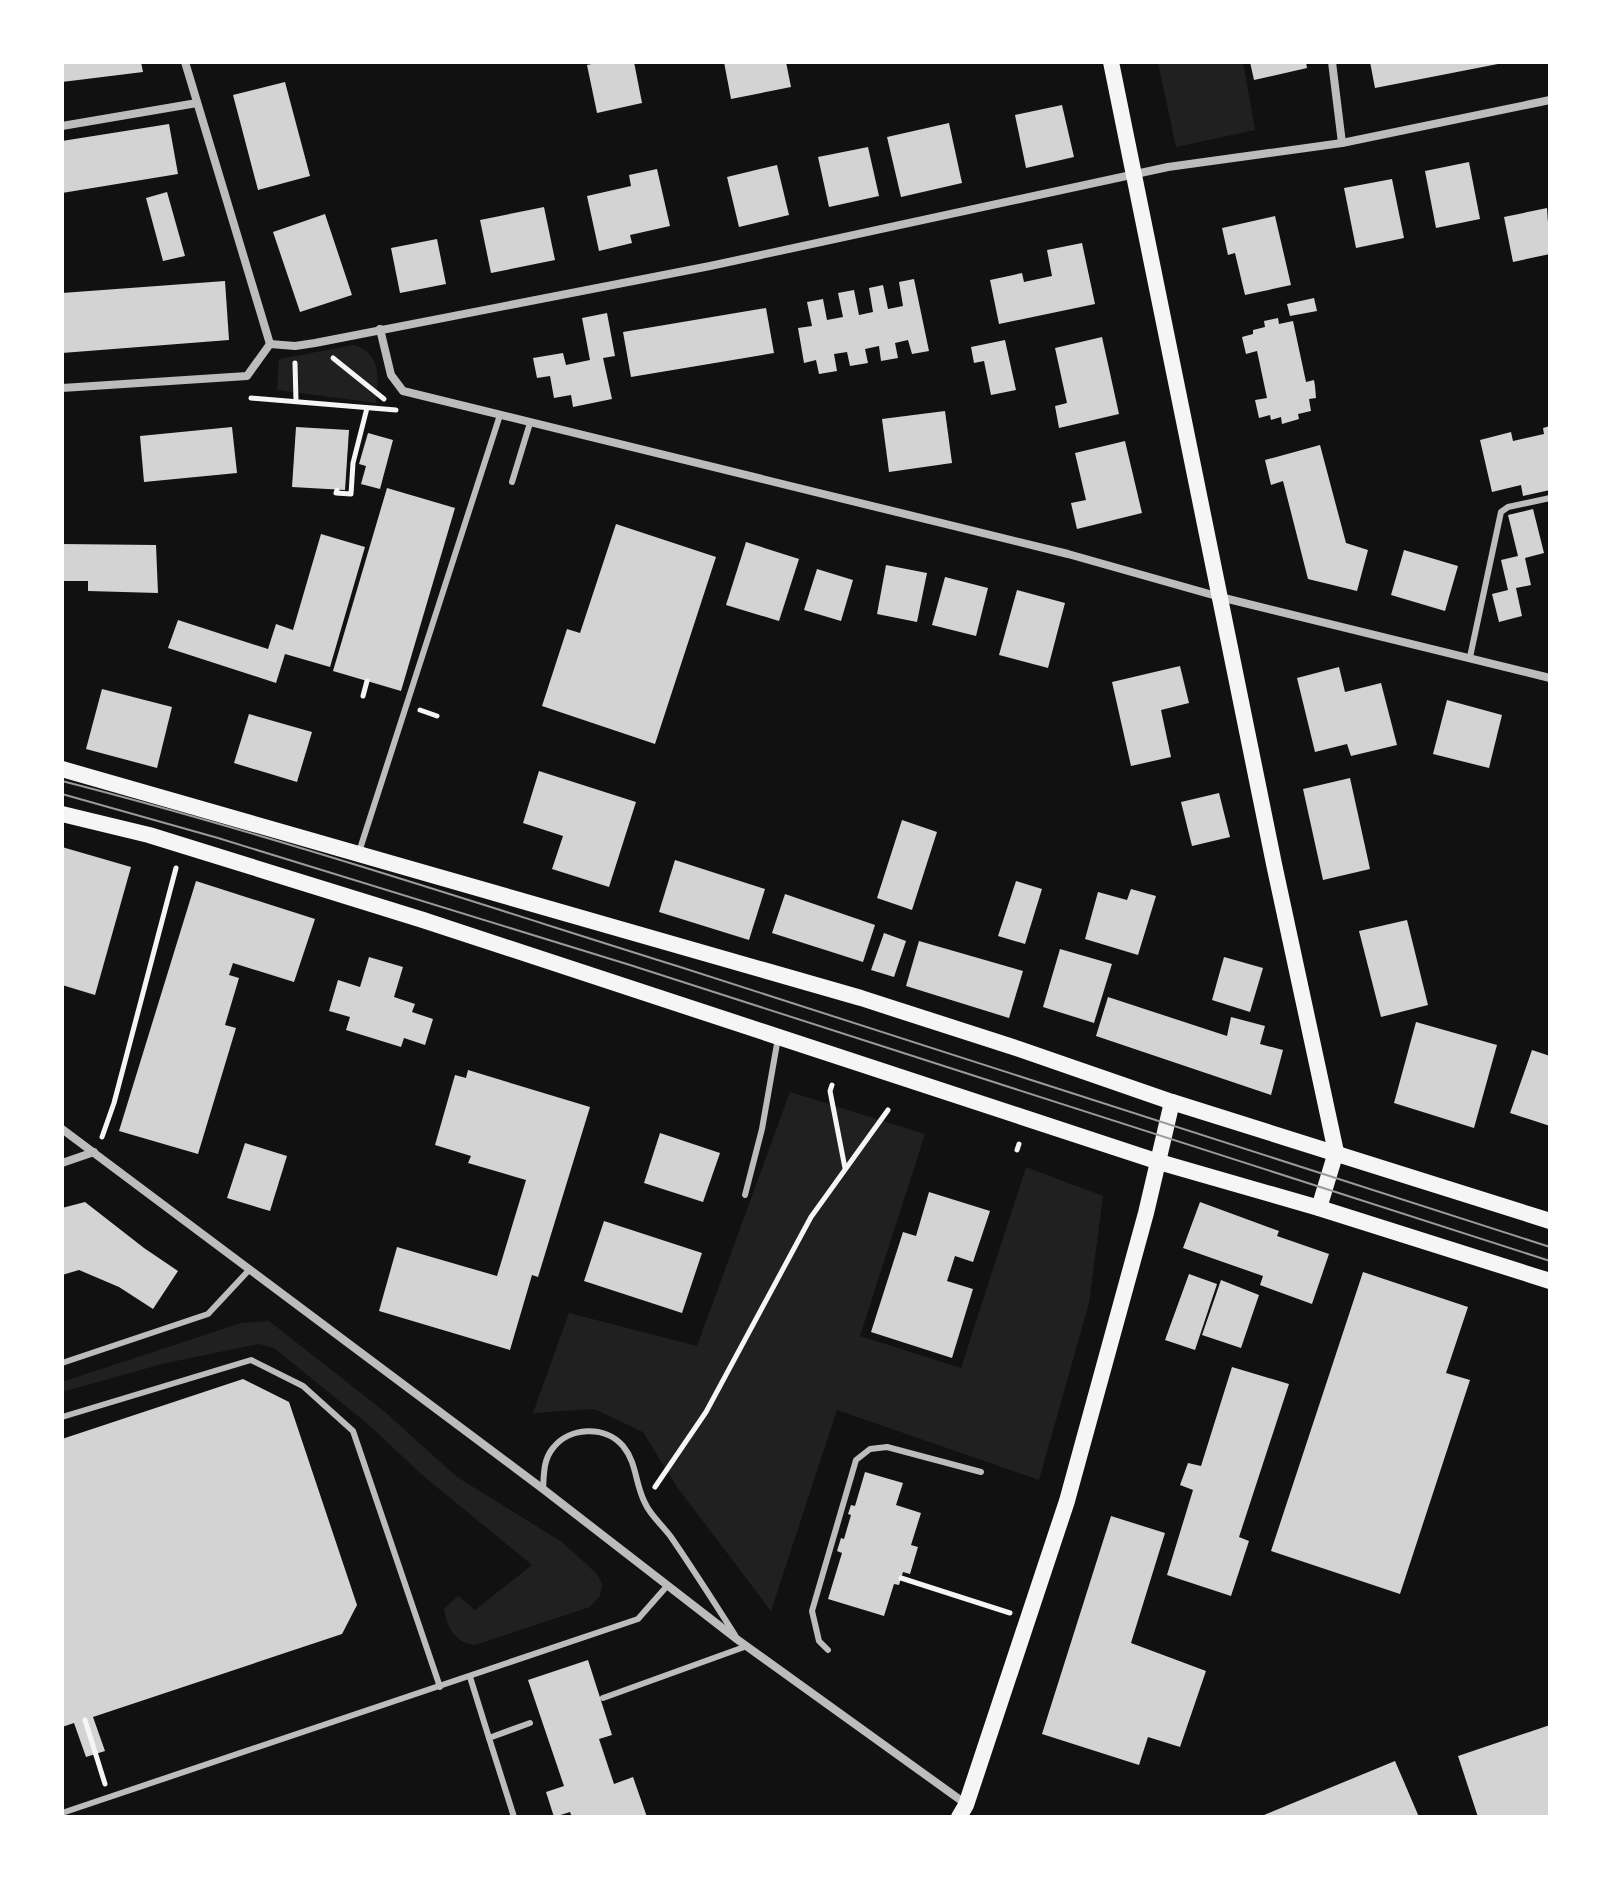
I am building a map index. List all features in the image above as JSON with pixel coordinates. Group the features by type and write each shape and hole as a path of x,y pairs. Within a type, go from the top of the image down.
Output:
{"main road":[{"path":"1111,62 1336,1152 1319,1208"},
{"path":"62,769 861,998 1172,1102 1550,1221"},
{"path":"62,814 149,835 423,920 1159,1162 1319,1208 1550,1281"},
{"path":"963,1811 1030,1620 1067,1501 1159,1162 1172,1102"}],"street":[{"path":"185,62 270,344"},
{"path":"1332,62 1342,143"},
{"path":"270,344 295,346 710,266 1168,167 1342,143 1550,100"},
{"path":"62,126 197,103"},
{"path":"380,329 391,375 403,391 1068,554 1220,597 1550,678"},
{"path":"62,388 247,376 270,344"},
{"path":"62,1129 543,1489 963,1811"},
{"path":"62,1163 94,1152"}],"lane":[{"path":"359,852 500,415"},
{"path":"512,482 530,423"},
{"path":"1470,657 1501,512 1508,507 1550,498"},
{"path":"745,1195 762,1129 778,1038"},
{"path":"62,1363 208,1314 250,1269"},
{"path":"62,1417 251,1360 303,1386 353,1431 440,1687"},
{"path":"543,1489 545,1462 553,1447 566,1436 580,1431 595,1431 621,1444 633,1463 645,1503 671,1537 738,1640"},
{"path":"828,1650 819,1641 812,1611 856,1460 870,1449 887,1447 981,1472"},
{"path":"62,1813 638,1619 667,1586"},
{"path":"603,1698 747,1646"},
{"path":"470,1677 514,1817"},
{"path":"489,1738 530,1723"}],"path":[{"path":"295,346 296,401"},
{"path":"323,350 377,394"},
{"path":"251,398 397,410"},
{"path":"337,490 336,493 351,494 353,463 368,407"},
{"path":"363,696 367,681"},
{"path":"94,1152 114,1103 176,868"},
{"path":"832,1085 830,1091 845,1169"},
{"path":"645,1503 706,1412 811,1217 888,1110"},
{"path":"901,1578 1030,1620"},
{"path":"85,1720 110,1797"}],"shaded area":[{"path":"1158,62 1243,62 1255,130 1176,147"},
{"path":"354,345 370,355 377,368 376,403 277,390 279,359"},
{"path":"790,1092 925,1134 860,1336 961,1368 1026,1167 1103,1196 1089,1303 1039,1480 837,1410 771,1611 677,1487 643,1432 594,1409 533,1413 569,1313 697,1346"},
{"path":"269,1321 385,1412 457,1477 562,1542 597,1574 602,1584 600,1596 590,1607 475,1645 457,1638 444,1609 458,1596 475,1610 532,1565 274,1348 259,1344 166,1363 62,1392 62,1382 241,1323"}],"building":[{"path":"62,62 141,62 143,72 62,82"},
{"path":"634,62 642,103 597,113 587,65"},
{"path":"724,62 786,62 791,87 731,99"},
{"path":"1250,62 1306,62 1307,68 1254,80"},
{"path":"1370,62 1502,62 1503,63 1375,88"},
{"path":"285,82 310,176 258,190 233,95"},
{"path":"1062,105 1074,157 1026,168 1015,115"},
{"path":"949,123 962,183 901,197 887,137"},
{"path":"169,124 178,174 62,193 62,141"},
{"path":"868,147 879,196 829,207 818,157"},
{"path":"1469,162 1480,219 1436,228 1425,171"},
{"path":"777,165 789,215 739,227 727,177"},
{"path":"657,169 670,226 630,235 632,243 599,251 587,196 631,186 629,175"},
{"path":"1392,179 1404,238 1356,248 1344,188"},
{"path":"167,192 185,256 163,261 146,198"},
{"path":"544,207 555,260 491,273 480,220"},
{"path":"1547,208 1550,254 1513,262 1504,217"},
{"path":"325,214 352,295 300,312 273,232"},
{"path":"1275,216 1291,285 1245,295 1235,253 1228,255 1222,228"},
{"path":"437,239 446,284 400,293 391,248"},
{"path":"1082,243 1095,304 999,324 990,280 1022,273 1024,282 1052,276 1047,250"},
{"path":"914,279 929,351 912,354 908,340 895,343 898,358 881,361 879,346 865,349 868,363 850,366 847,352 834,354 837,371 819,374 816,360 804,363 798,328 812,326 807,302 823,299 827,320 843,317 838,293 854,290 859,315 873,312 869,288 883,285 888,309 903,306 899,282"},
{"path":"225,281 229,340 62,353 62,293"},
{"path":"1314,298 1317,311 1290,316 1287,304"},
{"path":"766,308 774,353 631,377 623,332"},
{"path":"607,313 615,356 603,358 612,399 573,407 571,395 554,398 550,376 537,378 533,358 563,353 566,365 590,360 582,318"},
{"path":"1278,318 1279,324 1293,321 1306,382 1314,380 1316,398 1309,399 1311,411 1298,414 1299,419 1282,424 1281,417 1271,420 1270,415 1259,418 1255,400 1267,398 1257,351 1246,354 1242,337 1265,327 1264,321"},
{"path":"1102,337 1119,414 1059,428 1055,406 1067,403 1055,348"},
{"path":"1005,340 1016,390 991,395 984,361 974,363 971,347"},
{"path":"945,411 952,463 889,472 882,419"},
{"path":"1550,426 1550,490 1523,496 1521,485 1492,492 1480,440 1511,432 1513,441 1544,434 1543,428"},
{"path":"232,427 237,473 144,482 140,436"},
{"path":"296,427 349,430 345,490 292,487"},
{"path":"368,433 393,440 380,489 361,484 366,466 359,464"},
{"path":"1125,441 1142,513 1077,529 1071,503 1086,500 1075,453"},
{"path":"1320,445 1346,543 1368,550 1357,591 1308,579 1283,481 1271,485 1265,460"},
{"path":"387,488 455,508 401,691 333,671"},
{"path":"1533,509 1544,553 1525,558 1531,585 1516,588 1522,616 1499,622 1492,594 1508,590 1501,560 1518,556 1508,515"},
{"path":"616,524 716,557 655,744 542,706 567,629 580,633"},
{"path":"321,534 365,547 330,667 285,654 276,683 168,648 178,620 268,649 276,624 293,630"},
{"path":"746,542 799,559 779,621 726,605"},
{"path":"62,544 156,545 158,593 88,591 88,581 62,581"},
{"path":"1404,550 1458,566 1445,611 1391,595"},
{"path":"886,565 927,573 917,622 877,614"},
{"path":"817,569 853,580 841,621 804,610"},
{"path":"945,577 988,588 976,636 932,625"},
{"path":"1017,590 1065,603 1048,668 999,655"},
{"path":"1180,666 1189,703 1161,710 1171,757 1131,766 1112,682"},
{"path":"1339,667 1345,692 1381,683 1397,745 1351,756 1347,744 1315,752 1297,678"},
{"path":"102,689 172,707 157,768 86,749"},
{"path":"1447,700 1502,715 1489,768 1433,754"},
{"path":"249,714 312,732 297,782 234,763"},
{"path":"539,771 636,802 609,887 552,869 563,836 523,823"},
{"path":"1350,778 1370,869 1323,880 1303,789"},
{"path":"1219,793 1230,837 1192,846 1181,802"},
{"path":"902,820 937,832 912,910 877,898"},
{"path":"62,847 131,867 95,995 62,985"},
{"path":"675,860 765,889 749,940 659,912"},
{"path":"196,881 315,919 294,982 233,963 229,975 239,978 225,1025 236,1028 198,1154 119,1131"},
{"path":"1016,881 1042,889 1025,944 998,936"},
{"path":"1131,889 1156,896 1138,955 1085,939 1098,892 1127,900"},
{"path":"785,894 875,925 863,962 772,933"},
{"path":"1407,920 1428,1005 1381,1017 1359,931"},
{"path":"884,933 906,941 894,977 871,970"},
{"path":"919,941 1023,971 1009,1018 906,986"},
{"path":"1060,949 1112,964 1094,1023 1043,1007"},
{"path":"369,957 403,967 394,997 415,1004 412,1012 433,1019 425,1045 404,1038 401,1047 346,1030 350,1017 329,1011 338,980 360,987"},
{"path":"1224,957 1263,968 1250,1012 1212,1000"},
{"path":"1108,997 1227,1036 1231,1017 1265,1026 1260,1044 1283,1050 1271,1095 1096,1036"},
{"path":"1416,1022 1497,1045 1474,1128 1394,1103"},
{"path":"1532,1050 1550,1056 1550,1126 1510,1113"},
{"path":"468,1070 590,1107 538,1277 532,1275 510,1350 379,1311 397,1247 497,1276 526,1180 468,1163 471,1156 435,1145 455,1075 466,1078"},
{"path":"660,1133 720,1153 703,1202 644,1183"},
{"path":"245,1143 287,1156 270,1211 227,1198"},
{"path":"929,1192 990,1211 973,1262 955,1256 947,1281 973,1289 952,1358 871,1332 903,1232 916,1236"},
{"path":"85,1202 178,1271 153,1309 119,1287 79,1270 62,1275 62,1208"},
{"path":"1200,1202 1279,1231 1277,1236 1329,1254 1312,1304 1260,1285 1263,1276 1183,1248"},
{"path":"604,1221 702,1253 682,1313 584,1281"},
{"path":"1363,1272 1468,1307 1446,1373 1470,1380 1400,1594 1271,1551"},
{"path":"1189,1274 1217,1284 1195,1350 1165,1340"},
{"path":"1221,1280 1259,1295 1241,1348 1202,1335"},
{"path":"1232,1367 1289,1384 1239,1537 1249,1541 1231,1596 1167,1575 1193,1490 1180,1485 1188,1463 1201,1466"},
{"path":"243,1379 289,1402 357,1605 342,1634 93,1717 105,1751 86,1757 74,1723 62,1727 62,1439"},
{"path":"865,1472 903,1483 896,1505 921,1513 911,1545 918,1547 910,1574 903,1572 899,1585 894,1584 884,1616 828,1599 842,1553 837,1551 841,1538 844,1539 851,1515 848,1514 851,1505 855,1506"},
{"path":"1111,1516 1165,1533 1131,1643 1206,1671 1180,1747 1148,1737 1139,1765 1042,1734"},
{"path":"588,1660 612,1735 599,1739 614,1784 633,1777 647,1817 572,1817 570,1812 554,1817 546,1792 564,1786 528,1680"},
{"path":"1550,1725 1550,1817 1478,1817 1458,1756"},
{"path":"1395,1761 1419,1817 1259,1817"}],"tram line":[{"path":"62,781 217,823 447,893 1550,1247"},
{"path":"62,794 218,838 630,965 1550,1261"}]}
